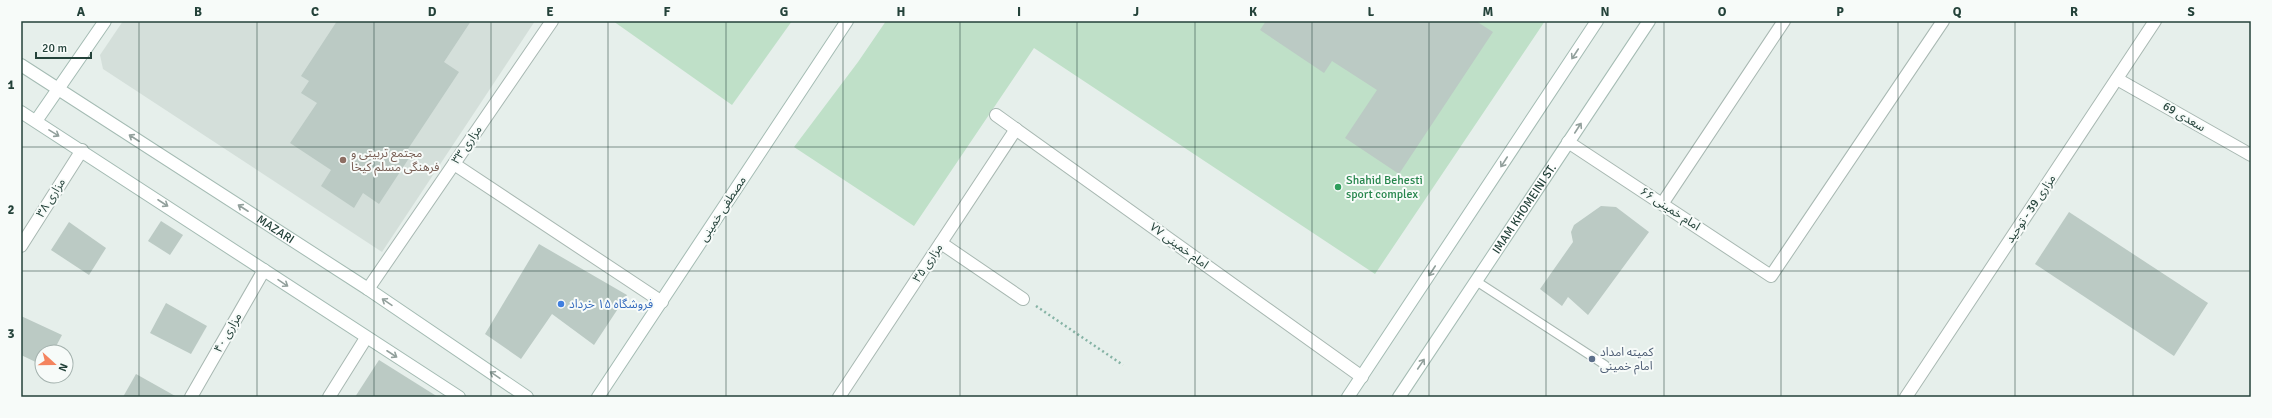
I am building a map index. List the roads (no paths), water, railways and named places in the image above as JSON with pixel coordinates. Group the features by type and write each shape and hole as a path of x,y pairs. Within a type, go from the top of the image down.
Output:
{"street":[{"path":"36,122 105,21"},
{"name":"مزاری ۳۳","path":"368,289 552,21"},
{"name":"مصطفی خمینی","path":"598,397 847,21"},
{"path":"1348,397 1597,21"},
{"name":"IMAM KHOMEINI ST.","path":"1400,397 1648,21"},
{"path":"1662,204 1784,21"},
{"name":"امام خمینی ۶۶","path":"1568,142 1771,276 1943,21"},
{"name":"مزاری 39 - توحید","path":"1906,397 2155,21"},
{"name":"MAZARI","path":"21,66 368,289 527,397"},
{"name":"سعدی 69","path":"2117,79 2251,155"},
{"path":"21,112 82,150 366,338 459,397"},
{"name":"امام خمینی ۷۷","path":"996,114 1362,377"},
{"name":"مزاری ۳۵","path":"839,397 1016,129"},
{"name":"مزاری ۳۸","path":"21,246 82,150"},
{"path":"454,164 662,302"},
{"path":"941,243 1023,299"},
{"name":"مزاری ۴۰","path":"191,397 264,270"},
{"path":"329,397 366,338"}],"lane":[{"path":"1476,281 1605,365"}],"place":[{"name":"مجتمع تربیتی و فرهنگی مسلم کیخا","path":"343,160"},
{"name":"Shahid Behesti sport complex","path":"1338,187"},
{"name":"فروشگاه ۱۵ خرداد","path":"561,304"},
{"name":"کمیته امداد امام خمینی","path":"1592,359"}]}
